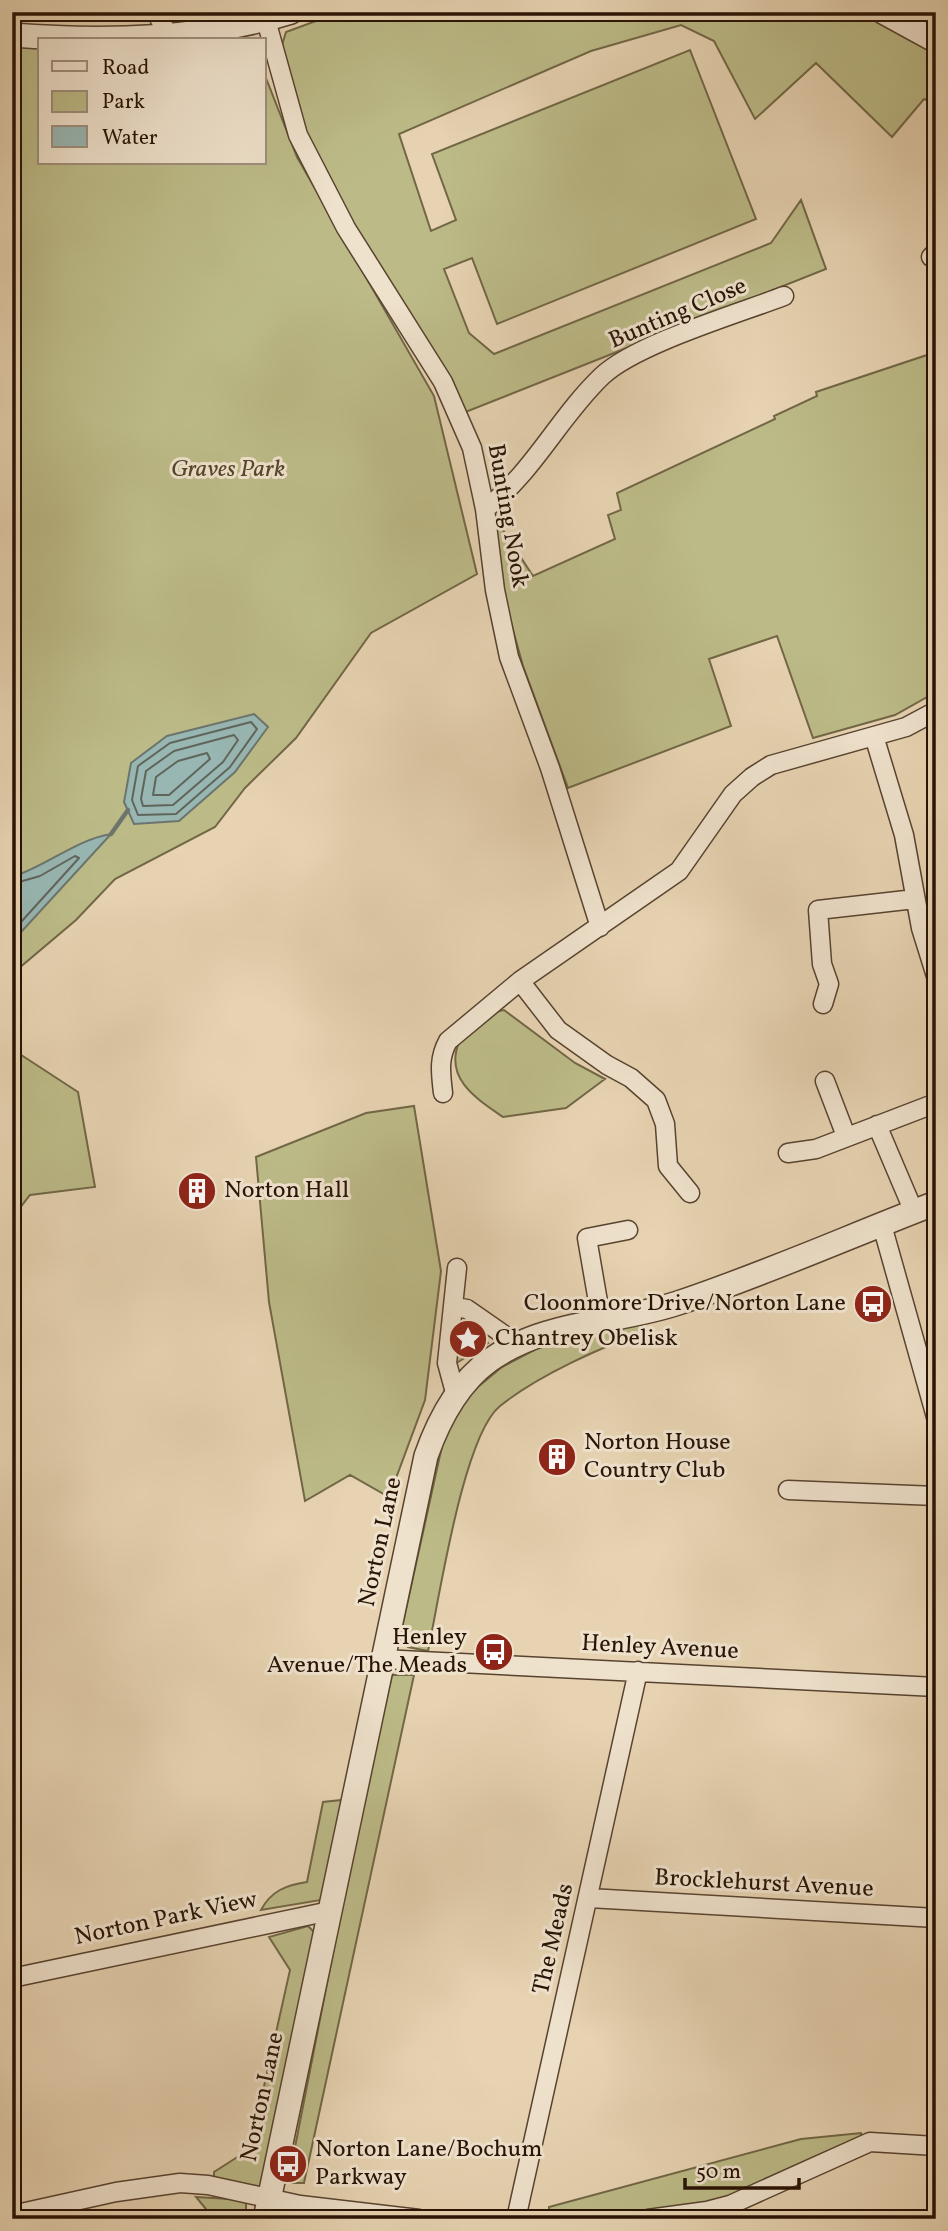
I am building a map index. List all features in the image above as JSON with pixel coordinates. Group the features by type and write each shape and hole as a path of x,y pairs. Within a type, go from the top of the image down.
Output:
{"street":[{"path":"156,12 168,35"},
{"path":"12,35 98,38 168,35 234,28 291,12"},
{"path":"883,12 936,41"},
{"name":"Bunting Nook","path":"265,20 298,135 346,228 443,382 472,448 485,509 495,590 509,657 550,768 600,927"},
{"name":"Bunting Close","path":"485,509 517,482 581,399 618,364 783,296"},
{"path":"443,1093 440,1068 442,1052 448,1041 520,981 679,871 733,794 752,776 771,765 906,727 936,711"},
{"path":"874,736 907,844 915,900 935,966"},
{"path":"823,1004 829,984 822,964 818,910 915,900"},
{"path":"520,981 558,1030 607,1065 631,1078 656,1100 663,1113 668,1166 690,1193"},
{"path":"825,1081 846,1136"},
{"path":"788,1153 816,1149 936,1103"},
{"path":"877,1125 914,1212"},
{"name":"Norton Lane","path":"266,2209 426,1456 437,1424 475,1373 517,1344 601,1319 675,1304 936,1203"},
{"path":"882,1225 936,1417"},
{"path":"601,1319 587,1238 628,1230"},
{"path":"456,1396 447,1363 457,1268"},
{"path":"454,1307 467,1309 517,1344"},
{"path":"788,1490 936,1496"},
{"name":"Henley Avenue","path":"382,1659 936,1687"},
{"name":"The Meads","path":"516,2219 638,1671"},
{"name":"Brocklehurst Avenue","path":"589,1898 936,1918"},
{"name":"Norton Park View","path":"12,1978 330,1911"},
{"path":"648,2219 707,2211 730,2204 870,2142 936,2146"},
{"path":"12,2215 169,2184 208,2185 266,2209 419,2219"}],"green space":[{"path":"340,12 868,12 936,51 936,104 924,99 892,137 816,63 755,119 714,41 681,25 591,51 399,134 431,231 456,220 432,154 690,50 756,219 497,324 472,258 444,269 469,333 494,354 771,243 801,200 826,269 463,413 303,135 281,48 286,32"},
{"name":"Graves Park","path":"12,40 38,43 38,164 266,164 266,78 297,157 434,396 477,574 371,633 296,738 245,788 215,827 115,879 76,920 12,974"},
{"path":"936,352 936,692 895,715 813,738 777,636 709,659 731,726 568,788 523,666 506,605 495,518 533,576 615,539 608,515 621,510 617,493 775,419 774,416 817,396 816,392"},
{"path":"504,1010 575,1063 605,1079 566,1108 503,1117 466,1087 459,1077 456,1055 459,1042 494,1012"},
{"path":"12,1049 78,1092 95,1187 30,1195 12,1218"},
{"path":"414,1106 441,1271 425,1400 389,1497 350,1475 305,1501 269,1302 256,1157 366,1113"},
{"path":"464,1322 480,1333 488,1343 455,1364 456,1335"},
{"path":"638,1323 647,1330 590,1354 533,1383 500,1406 487,1423 475,1450 454,1521 428,1651 408,1647 401,1632 446,1428 468,1395 502,1367 540,1347"},
{"path":"392,1675 414,1675 304,2183 288,2183 357,1830"},
{"path":"342,1800 321,1900 261,1910 269,1898 280,1890 307,1882 323,1802"},
{"path":"308,1926 314,1932 262,2189 214,2179 214,2172 250,2149 290,1970 269,1937"},
{"path":"861,2133 862,2138 767,2182 693,2206 653,2212 550,2217 549,2207 801,2139"},
{"path":"196,2197 246,2200 246,2219 214,2219"}],"water":[{"path":"254,714 268,727 235,772 179,821 134,824 124,802 131,763 167,736"},
{"path":"111,834 12,942 12,877 73,847"}],"waterway":[{"path":"111,834 128,810"}],"place":[{"name":"Norton Hall","path":"197,1191"},
{"name":"Cloonmore Drive/Norton Lane","path":"873,1304"},
{"name":"Chantrey Obelisk","path":"468,1339"},
{"name":"Norton House Country Club","path":"557,1457"},
{"name":"Henley Avenue/The Meads","path":"494,1652"},
{"name":"Norton Lane/Bochum Parkway","path":"288,2164"}]}
